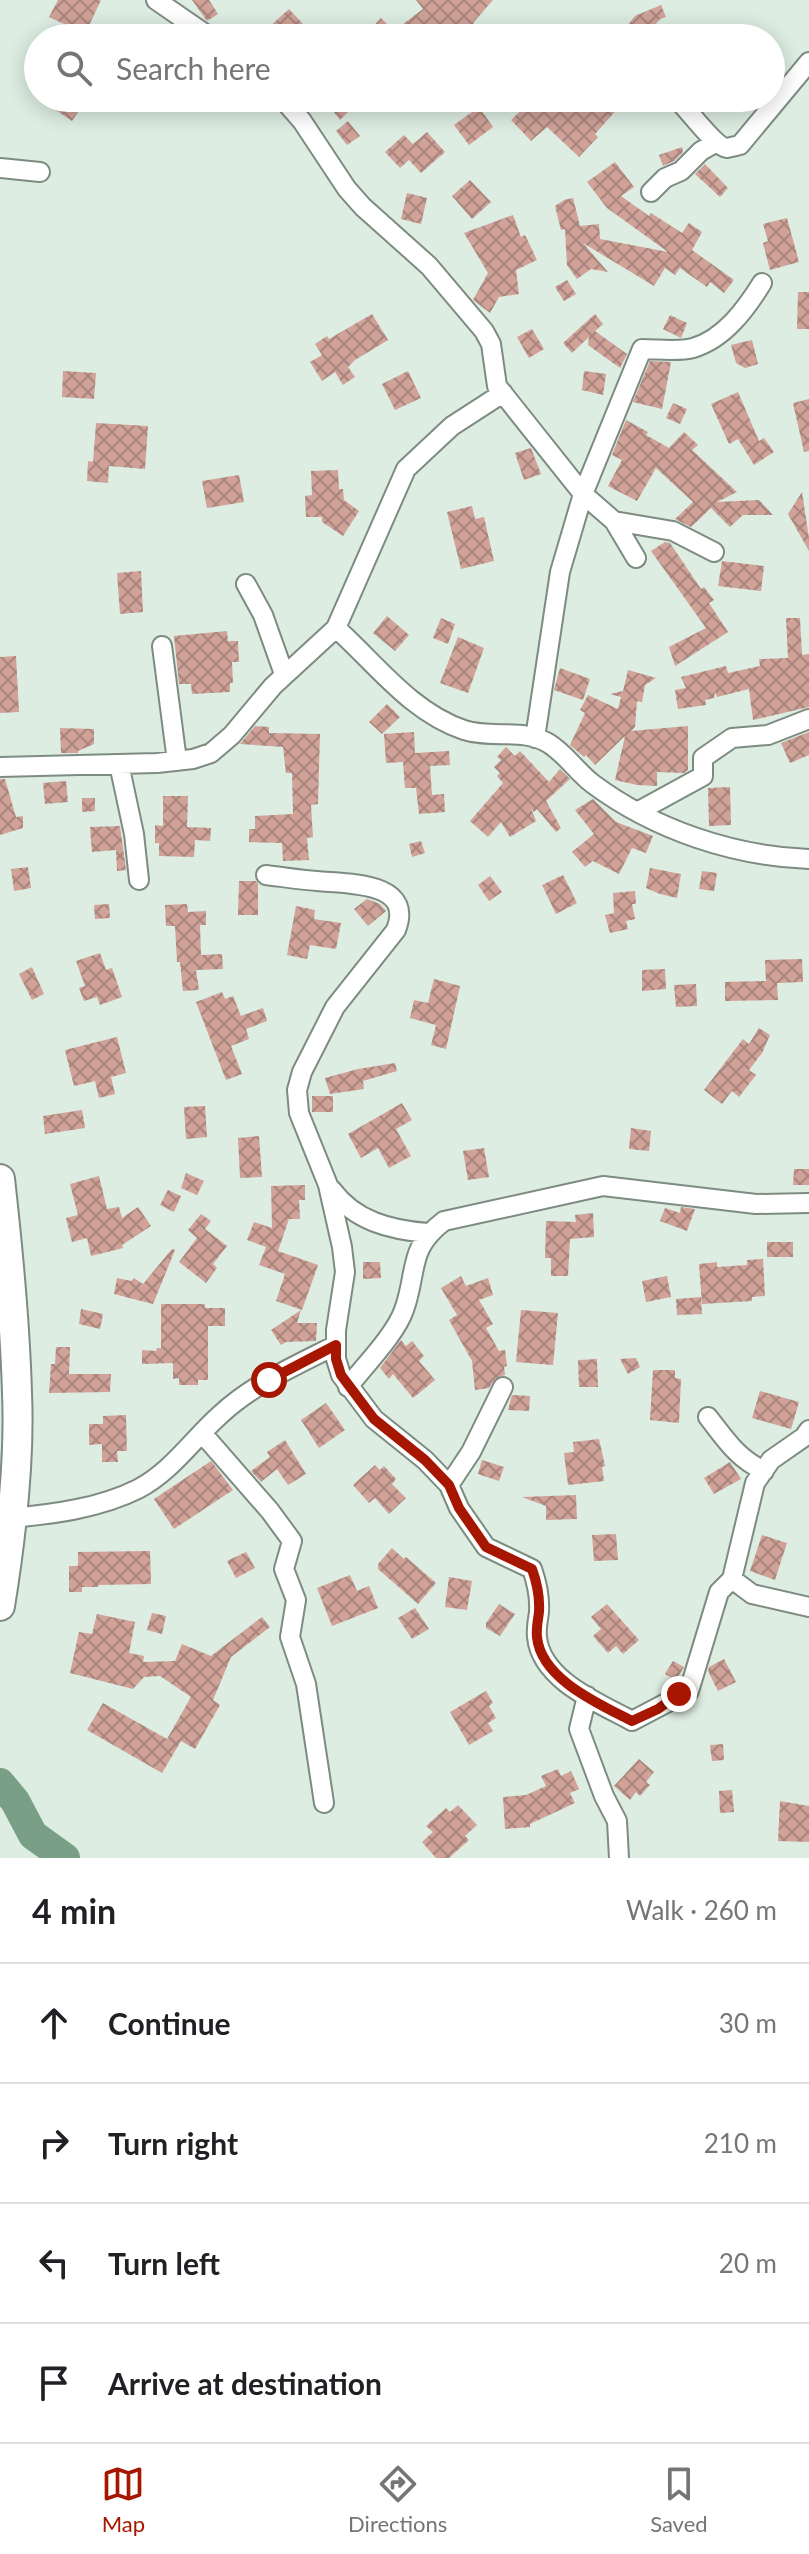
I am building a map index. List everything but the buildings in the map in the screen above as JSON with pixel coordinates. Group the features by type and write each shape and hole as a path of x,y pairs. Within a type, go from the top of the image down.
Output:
{"highway":[{"path":"0,1179 11,1276 18,1396 12,1518 0,1606"}],"street":[{"path":"156,0 191,24"},
{"path":"785,91 809,62"},
{"path":"294,112 347,189 429,266 484,331 491,344 497,386 583,494 614,521 636,558"},
{"path":"690,112 715,143 727,148 740,145 767,112"},
{"path":"651,192 665,178 681,171 701,151 715,143"},
{"path":"0,168 40,172"},
{"path":"535,738 560,572 583,494 642,349 690,349 709,341 743,312 762,283"},
{"path":"0,767 177,761 211,753 232,735 284,674 336,628 406,469 452,426 503,393"},
{"path":"614,521 673,531 714,552"},
{"path":"246,584 263,615 284,674"},
{"path":"336,628 407,698 463,730 535,738 548,743 592,783 677,830 730,849 772,858 809,859"},
{"path":"162,646 177,761"},
{"path":"639,811 703,776 703,758 732,738 768,735 809,719"},
{"path":"119,764 134,834 139,880"},
{"path":"266,875 364,883 387,894 398,905 401,917 396,930 335,1007 302,1072 297,1090 299,1113 328,1185 342,1247 345,1272 336,1359 348,1387 374,1419 425,1460 449,1485 459,1508 486,1547 532,1569 538,1588 537,1637 543,1657 559,1675 587,1696 632,1721 689,1691 719,1592 732,1579 755,1483 771,1460 809,1430"},
{"path":"328,1185 345,1207 362,1217 383,1226 428,1233"},
{"path":"348,1387 398,1322 404,1310 418,1250 428,1233 444,1221 603,1186 756,1204 809,1203"},
{"path":"12,1518 48,1514 101,1502 141,1488 170,1466 221,1413 269,1380 336,1345"},
{"path":"449,1485 471,1452 503,1387"},
{"path":"708,1417 734,1452 764,1471"},
{"path":"202,1433 292,1541 284,1569 296,1600 290,1637 306,1684 324,1803"},
{"path":"732,1579 752,1594 809,1607"},
{"path":"587,1696 579,1729 604,1796 617,1821 619,1858"}],"waterway":[{"path":"0,1783 15,1801 33,1835 65,1858"}],"route":[{"path":"269,1380 336,1345 341,1375 374,1419 425,1460 449,1485 459,1508 486,1547 532,1569 538,1588 537,1637 543,1657 559,1675 616,1714 632,1721 658,1709 679,1694"}]}
